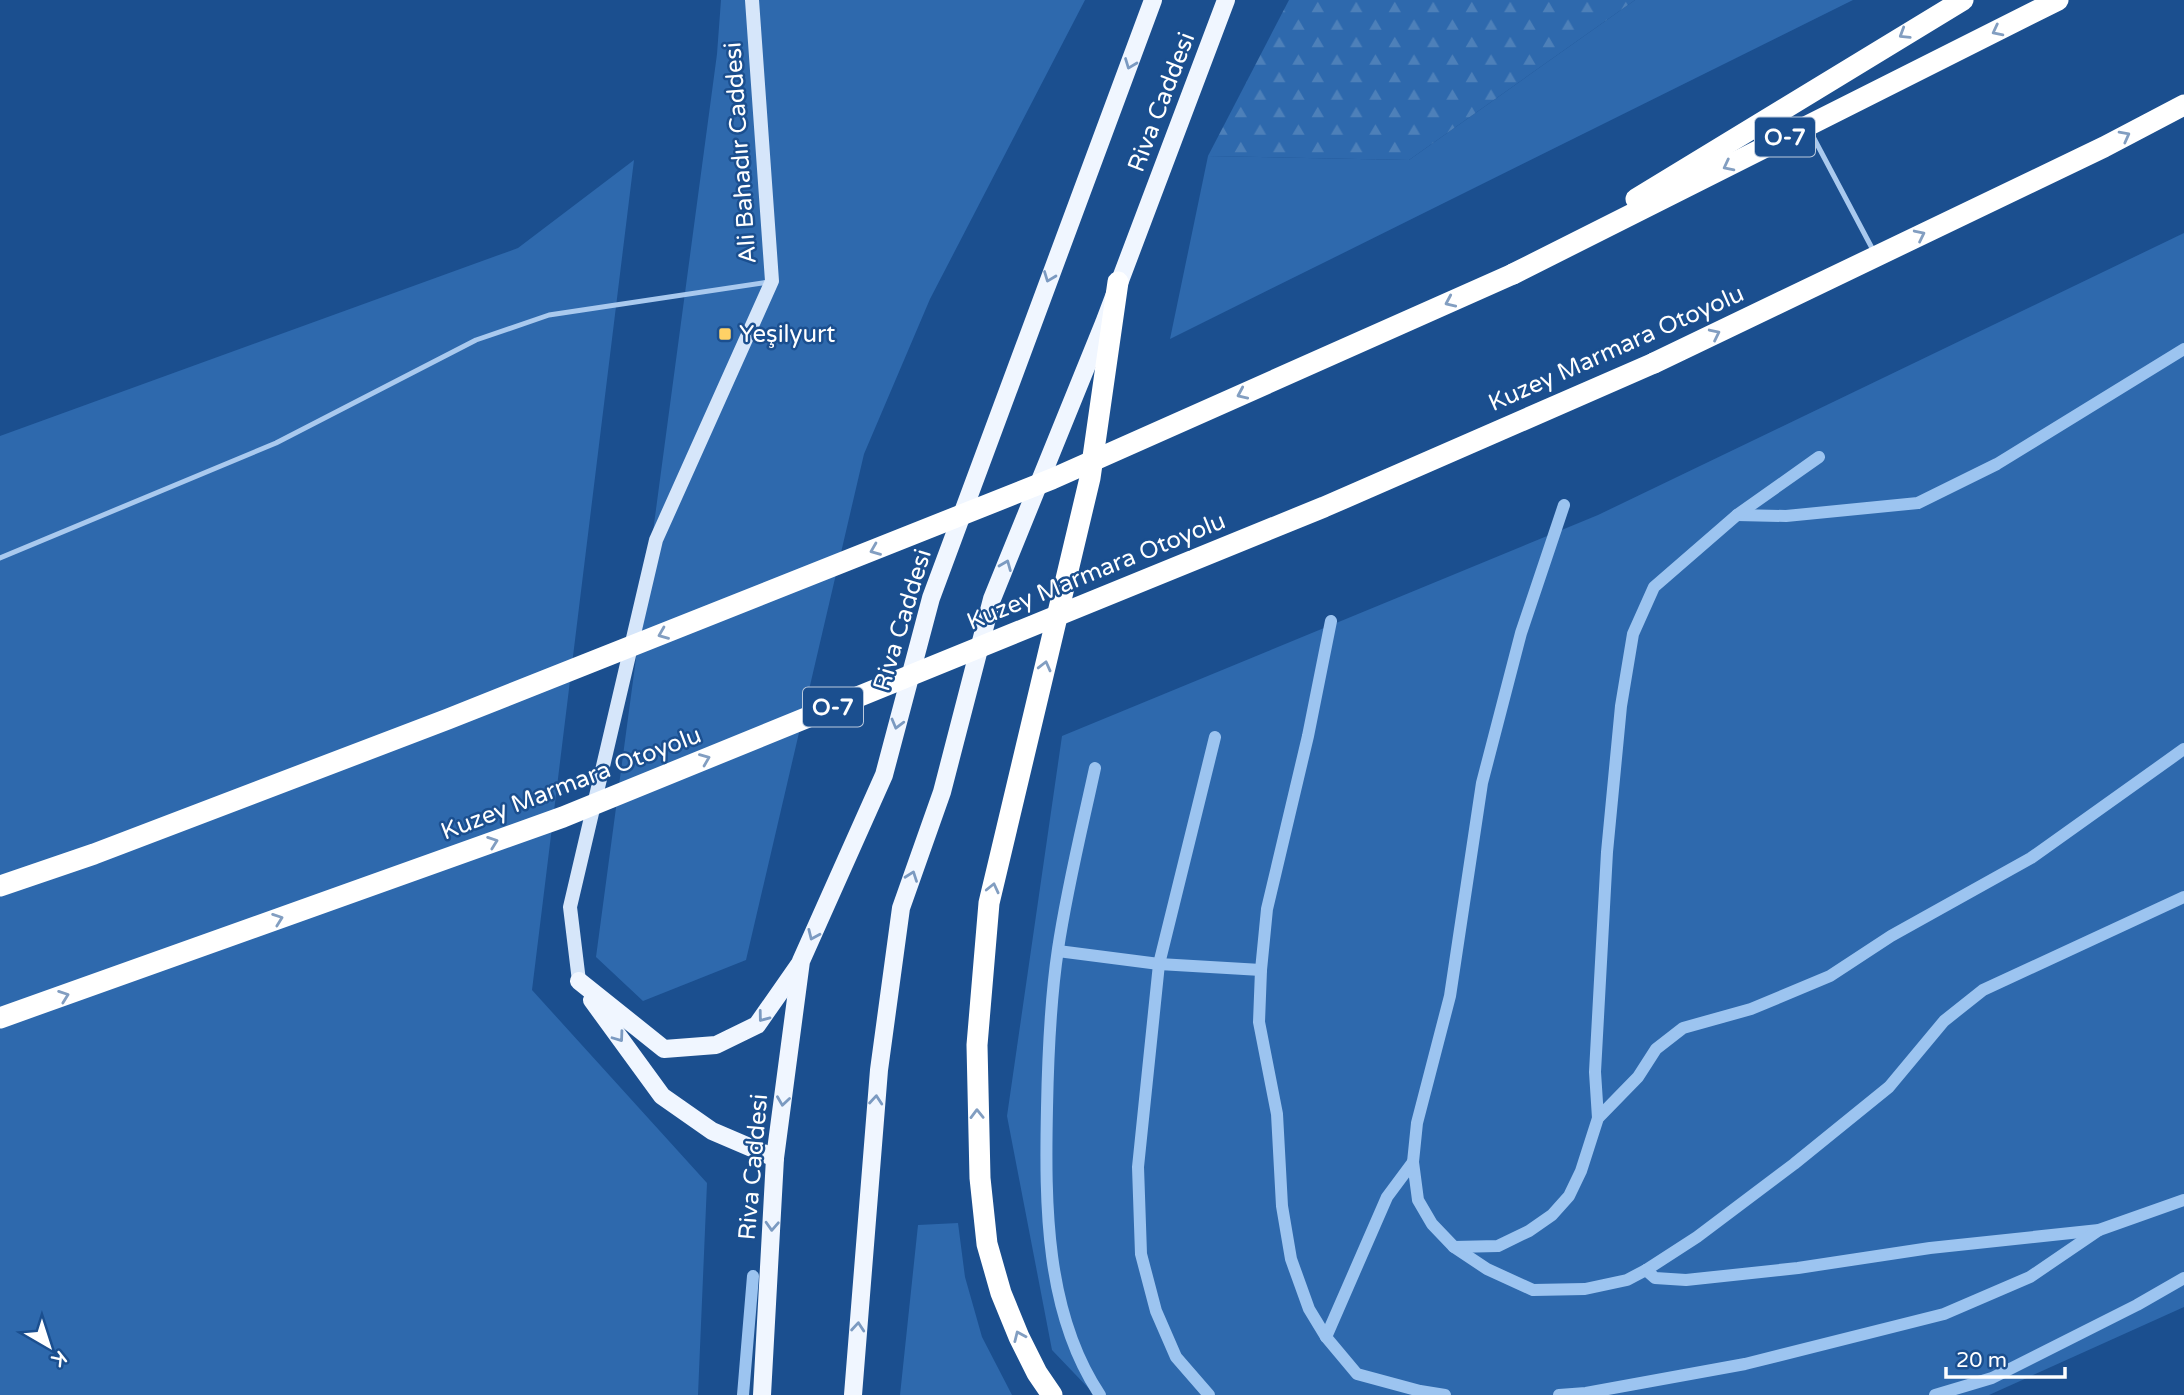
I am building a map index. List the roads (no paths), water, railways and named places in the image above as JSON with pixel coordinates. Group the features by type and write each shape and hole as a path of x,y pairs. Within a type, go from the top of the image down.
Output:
{"highway":[{"path":"1513,274 1963,0"},
{"name":"O-7","path":"0,886 94,855 435,724 1027,489 1513,274 2058,0"},
{"name":"Kuzey Marmara Otoyolu","path":"0,1018 563,817 1311,512 1654,363 2104,147 2184,105"},
{"path":"1052,1395 1037,1373 1000,1293 987,1244 980,1178 976,1045 989,903 1090,478 1118,282"}],"main road":[{"name":"Ali Bahadır Caddesi","path":"579,981 570,907 656,540 772,281 752,0"},
{"name":"Riva Caddesi","path":"762,1395 775,1158 802,961 884,775 931,598 1153,0"},
{"name":"Riva Caddesi","path":"853,1395 879,1070 901,908 942,792 992,599 1104,323 1226,0"},
{"path":"579,981 664,1049 716,1045 757,1025 802,961"},
{"path":"579,981 662,1096 712,1131 775,1158"}],"lane":[{"path":"1808,126 1876,256"},
{"path":"0,558 276,443 476,340 549,315 772,281"}],"waterway":[{"path":"1737,515 1786,516 1918,503 1997,464 2184,349"},
{"path":"1598,1118 1595,1072 1607,852 1621,706 1633,634 1654,587 1737,515 1819,457"},
{"path":"1564,505 1521,633 1482,783 1450,996 1417,1123 1413,1162 1418,1200 1432,1224 1454,1247 1487,1269 1533,1290 1585,1289 1627,1280 1646,1270 1697,1237 1794,1164 1889,1087 1944,1021 1983,990 2184,897"},
{"path":"1331,621 1308,736 1267,909 1261,970 1259,1022 1277,1114 1282,1206 1291,1259 1309,1309 1326,1337 1357,1374 1445,1395"},
{"path":"1209,1395 1176,1357 1156,1311 1141,1254 1138,1167 1159,964 1215,737"},
{"path":"1454,1247 1498,1246 1529,1231 1552,1215 1569,1196 1581,1171 1598,1118 1638,1077 1656,1049 1683,1028 1751,1009 1830,976 1891,936 2031,858 2184,749"},
{"path":"1095,768 1070,881 1055,969 1049,1048 1047,1182 1052,1257 1059,1293 1068,1329 1082,1363 1100,1395"},
{"path":"1058,951 1159,964 1261,970"},
{"path":"1326,1337 1387,1197 1413,1162"},
{"path":"1646,1270 1655,1278 1686,1280 1798,1268 1930,1248 2099,1230 2184,1200"},
{"path":"1559,1395 1586,1393 1745,1364 1944,1314 2030,1277 2099,1230"},
{"path":"743,1395 753,1276"},
{"path":"1935,1395 1992,1378 2137,1305 2184,1278"}],"place":[{"name":"Yeşilyurt","path":"725,334"}]}
